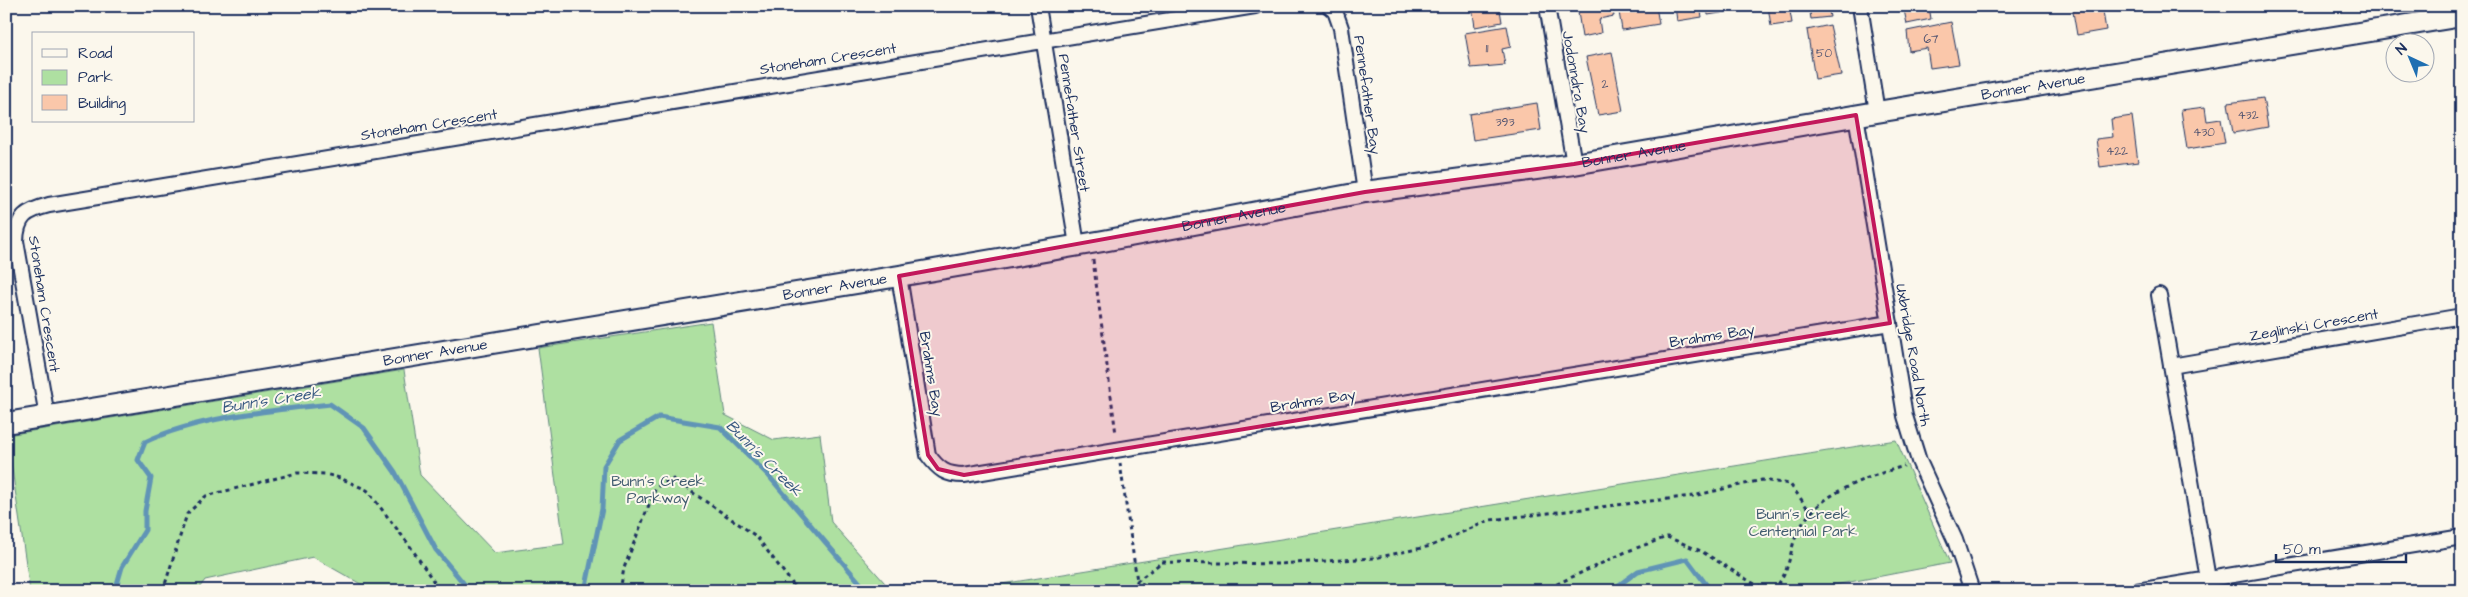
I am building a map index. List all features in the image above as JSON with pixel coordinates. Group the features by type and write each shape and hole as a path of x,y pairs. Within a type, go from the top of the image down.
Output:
{"street":[{"name":"Pennefather Street","path":"1038,6 1084,244"},
{"path":"1044,40 1255,6"},
{"name":"Pennefather Bay","path":"1329,6 1335,11 1341,28 1365,192"},
{"name":"Jodonndra Bay","path":"1547,6 1574,164"},
{"path":"1860,6 1877,112"},
{"name":"Bonner Avenue","path":"6,422 900,276 1365,192 1574,164 1856,115 2462,16"},
{"name":"Stoneham Crescent","path":"46,416 16,241 16,225 30,210 49,204 1044,40"},
{"name":"Uxbridge Road North","path":"1856,115 1905,416 1919,461 1955,540 1972,591"},
{"name":"Brahms Bay","path":"900,276 928,455 938,469 950,475 964,475 1890,323"},
{"path":"2159,295 2208,579"},
{"name":"Zeglinski Crescent","path":"2171,366 2462,316"},
{"path":"2138,591 2462,537"}],"path":[{"path":"1084,244 1118,450 1137,589"},
{"path":"1774,591 1787,569 1796,535 1811,513 1828,498 1863,478 1919,461"},
{"path":"163,591 186,514 206,496 297,473 325,474 340,478 367,490 410,546 440,591"},
{"path":"620,591 624,568 656,487 673,479 756,536 798,591"},
{"path":"1137,581 1162,562 1280,564 1375,558 1431,546 1490,520 1693,496 1762,480 1790,484 1811,513"},
{"path":"1542,591 1628,551 1667,537 1701,551 1751,582 1770,591"},
{"path":"1137,581 1147,586 1149,591"}],"highlighted area":[{"path":"1856,115 1890,323 964,475 938,469 928,455 899,276 1365,192 1574,164"}],"green space":[{"name":"Bunn's Creek Parkway","path":"711,322 725,415 774,440 820,434 831,522 892,591 373,591 313,557 205,580 197,591 30,591 7,435 404,370 420,475 495,553 564,544 538,348"},
{"name":"Bunn's Creek Centennial Park","path":"1896,440 1950,563 1829,586 1829,591 958,591"}],"building":[{"path":"1472,6 1503,6 1503,9 1500,10 1502,22 1475,27"},
{"path":"1577,6 1612,6 1614,16 1599,19 1601,33 1582,37"},
{"path":"1618,6 1656,6 1659,24 1622,30"},
{"path":"1675,6 1700,6 1702,17 1677,21"},
{"path":"1707,6 1744,6 1745,9 1708,15"},
{"path":"1768,6 1789,6 1792,23 1771,26"},
{"path":"1809,6 1828,6 1830,17 1811,19"},
{"path":"1900,6 1929,6 1931,19 1907,24 1904,10 1901,11"},
{"path":"2072,6 2102,6 2106,30 2077,35"},
{"path":"1951,22 1959,64 1930,68 1927,48 1909,51 1907,31"},
{"path":"1830,25 1841,75 1815,79 1807,30"},
{"path":"1507,26 1511,47 1502,49 1505,65 1471,68 1465,33"},
{"path":"1612,52 1623,111 1598,115 1586,57"},
{"path":"2263,98 2268,127 2233,133 2228,103"},
{"path":"1537,103 1541,130 1473,140 1469,114"},
{"path":"2205,107 2207,121 2221,119 2225,143 2187,149 2181,110"},
{"path":"2132,116 2138,162 2100,167 2096,139 2113,137 2111,119"}],"waterway":[{"name":"Bunn's Creek","path":"115,591 122,567 145,530 145,511 151,478 138,460 145,442 187,426 235,416 330,404 364,428 395,472 436,550 470,591"},
{"name":"Bunn's Creek","path":"585,591 602,509 604,466 620,440 659,417 720,427 768,475 867,591"},
{"name":"Bunn's Creek","path":"1611,591 1638,571 1687,559 1711,591"}]}
